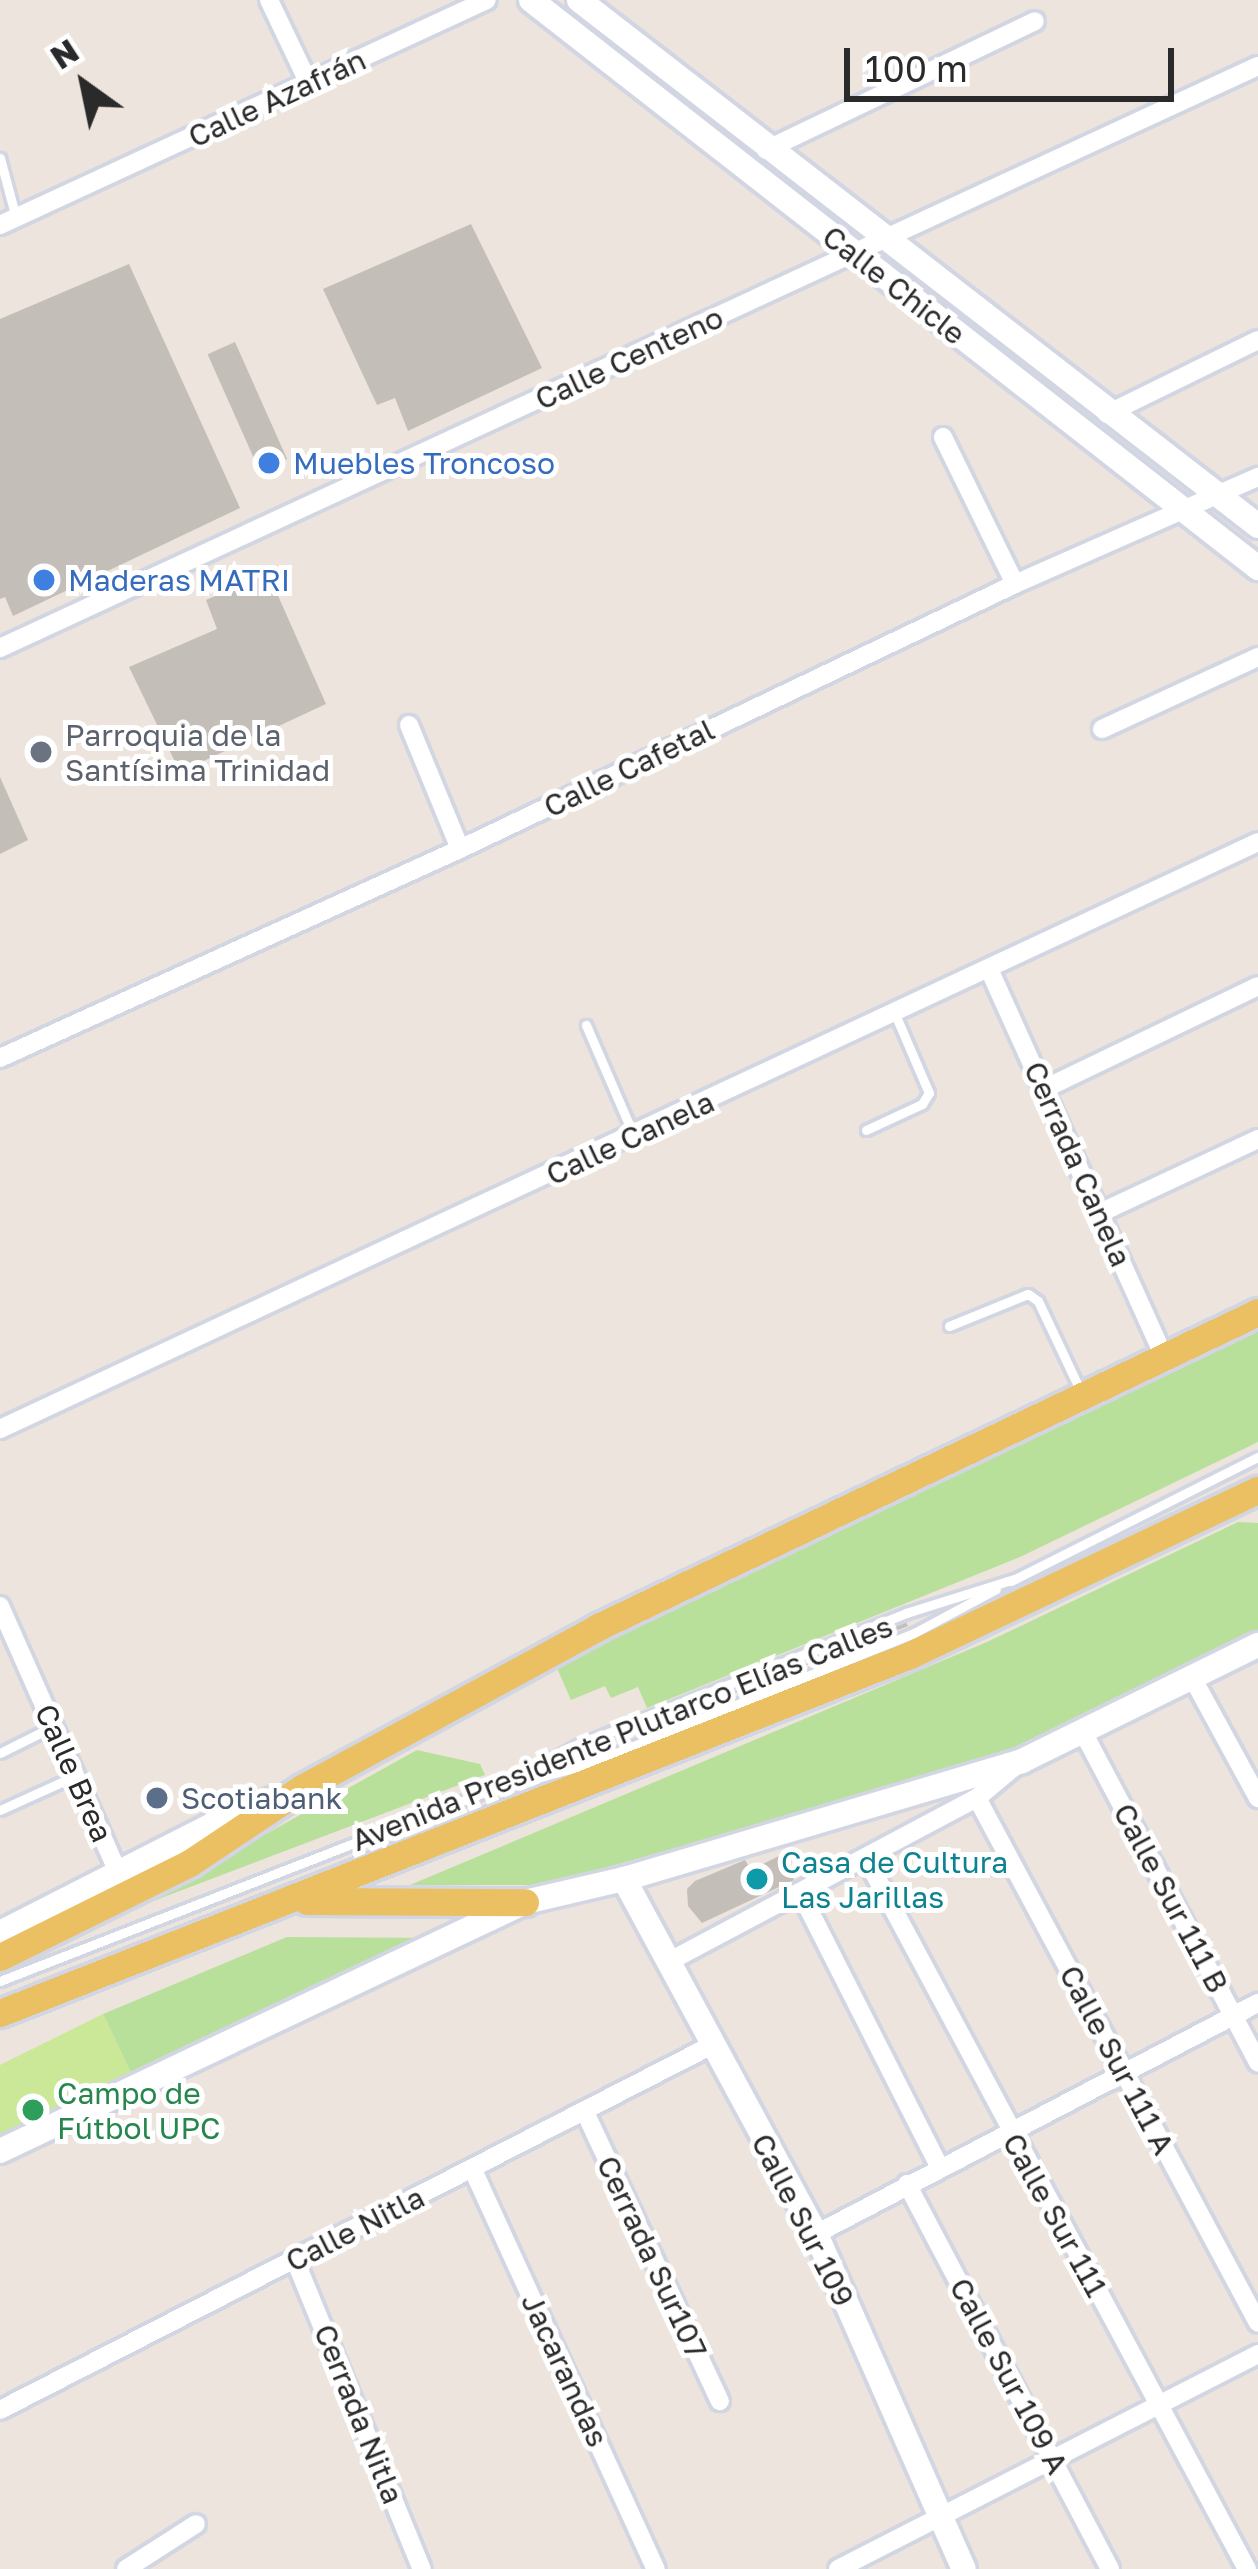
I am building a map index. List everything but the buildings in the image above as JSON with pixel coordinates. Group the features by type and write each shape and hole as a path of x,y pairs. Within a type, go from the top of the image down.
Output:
{"main road":[{"path":"0,1957 191,1862 302,1788 598,1628 1258,1312"},
{"name":"Avenida Presidente Plutarco Elías Calles","path":"0,2013 129,1958 291,1901 910,1655 1258,1490"},
{"path":"1215,1512 1258,1512"},
{"path":"291,1901 526,1902"}],"street":[{"path":"269,0 309,84"},
{"name":"Calle Azafrán","path":"8,221 487,0"},
{"name":"Calle Chicle","path":"531,0 1258,568"},
{"name":"Calle Chicle","path":"579,0 766,150 1258,526"},
{"path":"766,150 1035,21"},
{"name":"Calle Centeno","path":"0,648 1258,66"},
{"path":"1107,414 1258,340"},
{"path":"944,437 1015,584"},
{"name":"Calle Cafetal","path":"0,1058 460,849 1015,584 1258,477"},
{"path":"1102,729 1258,656"},
{"path":"409,724 460,849"},
{"name":"Calle Canela","path":"0,1430 1258,842"},
{"name":"Cerrada Canela","path":"989,969 1165,1359"},
{"path":"1044,1088 1258,986"},
{"path":"1102,1212 1258,1138"},
{"name":"Calle Brea","path":"0,1606 118,1874"},
{"path":"0,2151 526,1902 624,1879 1022,1761 1258,1645"},
{"path":"1192,1677 1258,1798"},
{"name":"Calle Sur 111 B","path":"1084,1732 1258,2063"},
{"path":"668,1962 977,1798 1022,1761"},
{"path":"0,1934 212,1825 302,1788"},
{"name":"Calle Sur 111 A","path":"977,1798 1258,2323"},
{"name":"Calle Sur 111","path":"867,1860 1008,2131 1245,2564"},
{"name":"Calle Sur 109","path":"624,1879 710,2046 816,2234 964,2569"},
{"path":"801,1894 939,2166"},
{"path":"816,2234 1258,2003"},
{"name":"Calle Nitla","path":"0,2410 710,2046"},
{"name":"Cerrada Sur107","path":"585,2113 720,2401"},
{"name":"Jacarandas","path":"473,2170 656,2569"},
{"name":"Calle Sur 109 A","path":"907,2184 1110,2569"},
{"name":"Cerrada Nitla","path":"295,2260 422,2569"},
{"path":"838,2569 1258,2354"},
{"path":"126,2569 196,2524"}],"lane":[{"path":"0,158 8,221"},
{"path":"866,1130 922,1104 929,1093 895,1014"},
{"path":"586,1025 634,1137"},
{"path":"949,1327 1028,1294 1038,1301 1084,1396"},
{"path":"495,1788 586,1765 914,1633 1258,1457"},
{"path":"0,1981 495,1788 578,1744 906,1612 1014,1579"},
{"path":"0,1753 54,1726"},
{"path":"0,1810 75,1776"}],"green space":[{"path":"1258,1320 1258,1442 1020,1557 647,1708 638,1687 611,1698 605,1686 571,1700 556,1666"},
{"path":"1238,1522 1258,1523 1258,1637 1016,1754 542,1885 410,1885 987,1642"},
{"path":"417,1750 480,1764 485,1775 127,1911"},
{"path":"287,1937 438,1938 133,2077 103,2014"},
{"name":"Campo de Fútbol UPC","path":"103,2014 133,2077 0,2143 0,2065"}],"place":[{"name":"Muebles Troncoso","path":"269,463"},
{"name":"Maderas MATRI","path":"44,580"},
{"name":"Parroquia de la Santísima Trinidad","path":"41,752"},
{"name":"Scotiabank","path":"157,1798"},
{"name":"Casa de Cultura Las Jarillas","path":"757,1879"},
{"name":"Campo de Fútbol UPC","path":"33,2110"}]}
